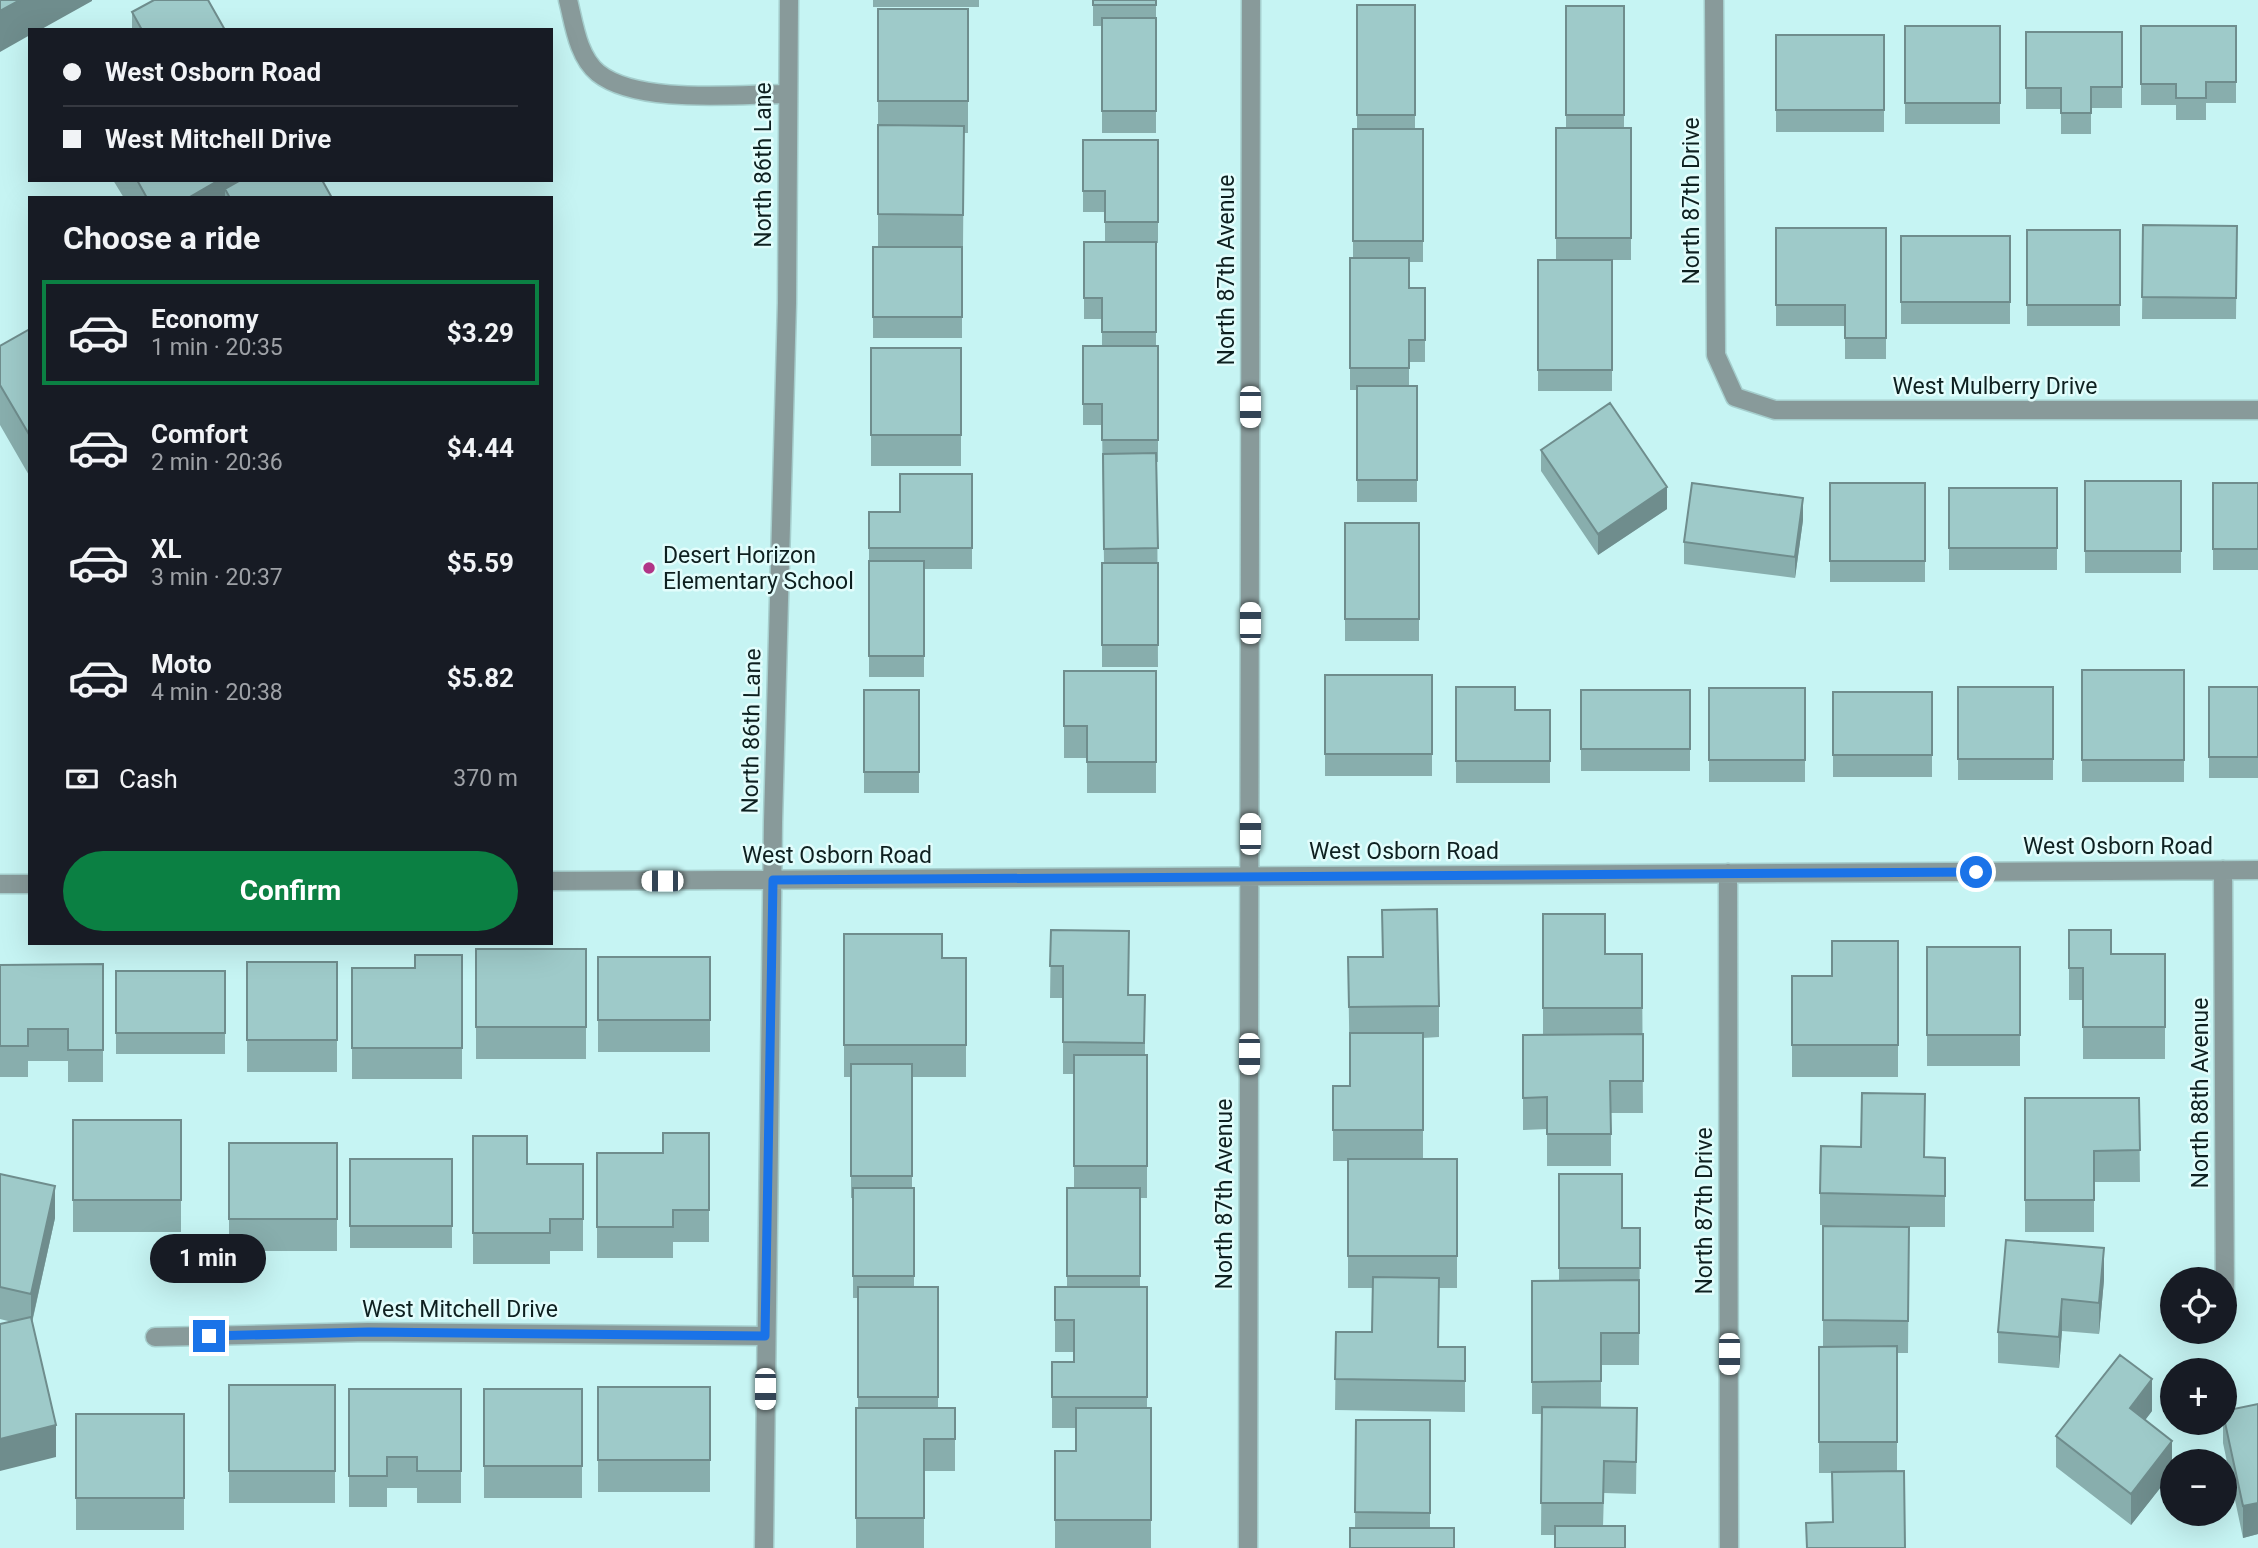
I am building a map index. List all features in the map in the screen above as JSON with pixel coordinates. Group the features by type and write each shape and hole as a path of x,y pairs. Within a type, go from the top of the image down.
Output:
{"street":[{"path":"568,0 579,46 597,73 625,88 659,94 788,94"},
{"name":"North 86th Lane","path":"764,1548 773,880 787,303 789,0"},
{"name":"North 87th Avenue","path":"1248,1548 1251,0"},
{"name":"North 87th Drive","path":"1714,0 1716,355 1735,397"},
{"name":"West Mulberry Drive","path":"1735,397 1775,410 2258,410"},
{"name":"North 88th Avenue","path":"2223,870 2225,1267"},
{"name":"West Osborn Road","path":"553,881 2258,870"},
{"name":"North 87th Drive","path":"1728,873 1729,1548"},
{"path":"0,884 28,884"},
{"name":"West Mitchell Drive","path":"155,1337 369,1332 765,1336"}],"building":[{"path":"0,0 20,0 0,11"},
{"path":"154,0 208,0 224,28 141,28 132,12"},
{"path":"1093,0 1156,0 1156,5 1093,5"},
{"path":"1357,5 1415,5 1415,115 1357,115"},
{"path":"1566,6 1624,6 1624,115 1566,115"},
{"path":"878,9 968,9 968,101 878,101"},
{"path":"1102,18 1156,18 1156,111 1102,111"},
{"path":"1905,26 2000,26 2000,103 1905,103"},
{"path":"2141,26 2236,26 2236,82 2206,82 2206,98 2176,98 2176,84 2141,84"},
{"path":"2026,32 2122,32 2122,87 2091,87 2091,113 2061,113 2061,88 2026,88"},
{"path":"1776,35 1884,35 1884,110 1776,110"},
{"path":"878,125 964,126 963,215 878,214"},
{"path":"1556,128 1631,128 1631,238 1556,238"},
{"path":"1353,129 1423,129 1423,241 1353,241"},
{"path":"1083,140 1158,140 1158,222 1105,222 1105,191 1083,191"},
{"path":"138,182 216,182 191,196 146,196"},
{"path":"237,182 323,182 331,196 229,196 225,189"},
{"path":"2143,225 2237,226 2236,298 2142,297"},
{"path":"1776,228 1886,228 1886,338 1845,338 1845,305 1776,305"},
{"path":"2027,230 2120,230 2120,305 2027,305"},
{"path":"1901,236 2010,236 2010,302 1901,302"},
{"path":"1084,242 1156,242 1156,332 1102,332 1102,298 1084,298"},
{"path":"873,247 962,247 962,317 873,317"},
{"path":"1350,258 1409,258 1409,288 1425,288 1425,340 1409,340 1409,368 1350,368"},
{"path":"1538,260 1612,260 1612,370 1538,370"},
{"path":"28,330 28,433 0,385 0,346"},
{"path":"1083,346 1158,346 1158,440 1102,440 1102,404 1083,404"},
{"path":"871,348 961,348 961,435 871,435"},
{"path":"1357,386 1417,386 1417,480 1357,480"},
{"path":"1610,403 1667,487 1598,534 1541,450"},
{"path":"1156,453 1158,548 1104,549 1103,454"},
{"path":"900,474 972,474 972,548 869,548 869,512 900,512"},
{"path":"2085,481 2181,481 2181,551 2085,551"},
{"path":"1692,483 1803,498 1795,557 1684,542"},
{"path":"1830,483 1925,483 1925,561 1830,561"},
{"path":"2213,483 2258,483 2258,549 2213,549"},
{"path":"1949,488 2057,488 2057,548 1949,548"},
{"path":"1345,523 1419,523 1419,619 1345,619"},
{"path":"869,561 924,561 924,656 869,656"},
{"path":"1102,563 1158,563 1158,645 1102,645"},
{"path":"2082,670 2184,670 2184,760 2082,760"},
{"path":"1064,671 1156,671 1156,762 1087,762 1087,726 1064,726"},
{"path":"1325,675 1432,675 1432,754 1325,754"},
{"path":"1456,687 1515,687 1515,710 1550,710 1550,761 1456,761"},
{"path":"1958,687 2053,687 2053,759 1958,759"},
{"path":"2209,687 2258,687 2258,757 2209,757"},
{"path":"1709,688 1805,688 1805,760 1709,760"},
{"path":"864,690 919,690 919,772 864,772"},
{"path":"1581,690 1690,690 1690,749 1581,749"},
{"path":"1833,692 1932,692 1932,755 1833,755"},
{"path":"1437,909 1439,1006 1349,1007 1348,957 1383,957 1382,910"},
{"path":"1543,914 1605,914 1605,954 1642,954 1642,1008 1543,1008"},
{"path":"1051,930 1129,931 1128,995 1145,995 1144,1043 1063,1042 1063,966 1050,966"},
{"path":"2069,930 2111,930 2111,954 2165,954 2165,1027 2083,1027 2083,968 2069,968"},
{"path":"844,934 942,934 942,958 966,958 966,1045 844,1045"},
{"path":"1832,941 1898,941 1898,1045 1792,1045 1792,976 1832,976"},
{"path":"1927,947 2020,947 2020,1035 1927,1035"},
{"path":"476,949 586,949 586,1027 476,1027"},
{"path":"415,955 462,955 462,1048 352,1048 352,968 415,968"},
{"path":"598,957 710,957 710,1020 598,1020"},
{"path":"247,962 337,962 337,1040 247,1040"},
{"path":"103,964 103,1050 68,1050 68,1029 28,1029 28,1046 0,1046 0,965"},
{"path":"116,971 225,971 225,1033 116,1033"},
{"path":"1350,1033 1423,1033 1423,1130 1333,1130 1333,1086 1350,1086"},
{"path":"1643,1034 1643,1081 1610,1081 1611,1134 1547,1134 1547,1097 1523,1098 1523,1035"},
{"path":"1074,1055 1147,1055 1147,1166 1074,1166"},
{"path":"851,1064 912,1064 912,1176 851,1176"},
{"path":"1862,1093 1925,1094 1924,1157 1945,1158 1945,1196 1820,1193 1821,1146 1861,1147"},
{"path":"2025,1098 2139,1098 2140,1150 2094,1151 2094,1200 2025,1200"},
{"path":"73,1120 181,1120 181,1200 73,1200"},
{"path":"663,1133 709,1133 709,1210 673,1210 673,1227 597,1227 597,1153 663,1153"},
{"path":"473,1136 527,1136 527,1164 583,1164 583,1219 550,1219 550,1233 473,1233"},
{"path":"229,1143 337,1143 337,1219 229,1219"},
{"path":"350,1159 452,1159 452,1226 350,1226"},
{"path":"1348,1159 1457,1159 1457,1256 1348,1256"},
{"path":"0,1174 55,1186 31,1294 0,1287"},
{"path":"1559,1174 1622,1174 1622,1228 1640,1228 1640,1268 1559,1268"},
{"path":"853,1188 914,1188 914,1276 853,1276"},
{"path":"1067,1188 1140,1188 1140,1276 1067,1276"},
{"path":"1823,1226 1909,1227 1908,1321 1823,1320"},
{"path":"2006,1240 2104,1248 2099,1303 2062,1299 2059,1337 1998,1332"},
{"path":"1373,1277 1439,1278 1438,1347 1465,1347 1465,1381 1335,1379 1336,1332 1372,1332"},
{"path":"1639,1280 1639,1333 1601,1333 1601,1381 1532,1382 1532,1281"},
{"path":"858,1287 938,1287 938,1397 858,1397"},
{"path":"1055,1287 1147,1287 1147,1397 1052,1397 1052,1362 1074,1362 1074,1320 1055,1320"},
{"path":"31,1317 56,1425 0,1439 0,1324"},
{"path":"1897,1346 1897,1442 1819,1442 1819,1347"},
{"path":"2120,1355 2152,1379 2130,1408 2160,1432 2160,1435 2172,1441 2166,1449 2160,1449 2160,1457 2131,1494 2056,1436"},
{"path":"229,1385 335,1385 335,1471 229,1471"},
{"path":"598,1387 710,1387 710,1460 598,1460"},
{"path":"349,1389 461,1389 461,1471 417,1471 417,1457 387,1457 387,1476 349,1476"},
{"path":"484,1389 582,1389 582,1466 484,1466"},
{"path":"2258,1404 2258,1503 2243,1506 2237,1478 2237,1449 2231,1449 2228,1435 2237,1435 2237,1408"},
{"path":"1542,1407 1637,1408 1636,1462 1604,1461 1603,1503 1541,1503"},
{"path":"856,1408 955,1408 955,1439 924,1439 924,1518 856,1518"},
{"path":"1076,1408 1151,1408 1151,1520 1055,1520 1055,1451 1076,1451"},
{"path":"76,1414 184,1414 184,1498 76,1498"},
{"path":"1356,1420 1430,1420 1430,1513 1355,1512"},
{"path":"1904,1471 1905,1548 1807,1548 1806,1523 1833,1522 1832,1472"},
{"path":"1555,1526 1625,1526 1625,1548 1555,1548"},
{"path":"1350,1528 1454,1528 1454,1548 1350,1548"}],"place":[{"name":"Desert Horizon Elementary School","path":"649,568"}],"route":[{"path":"209,1336 369,1332 765,1336 773,880 1976,872"}]}
